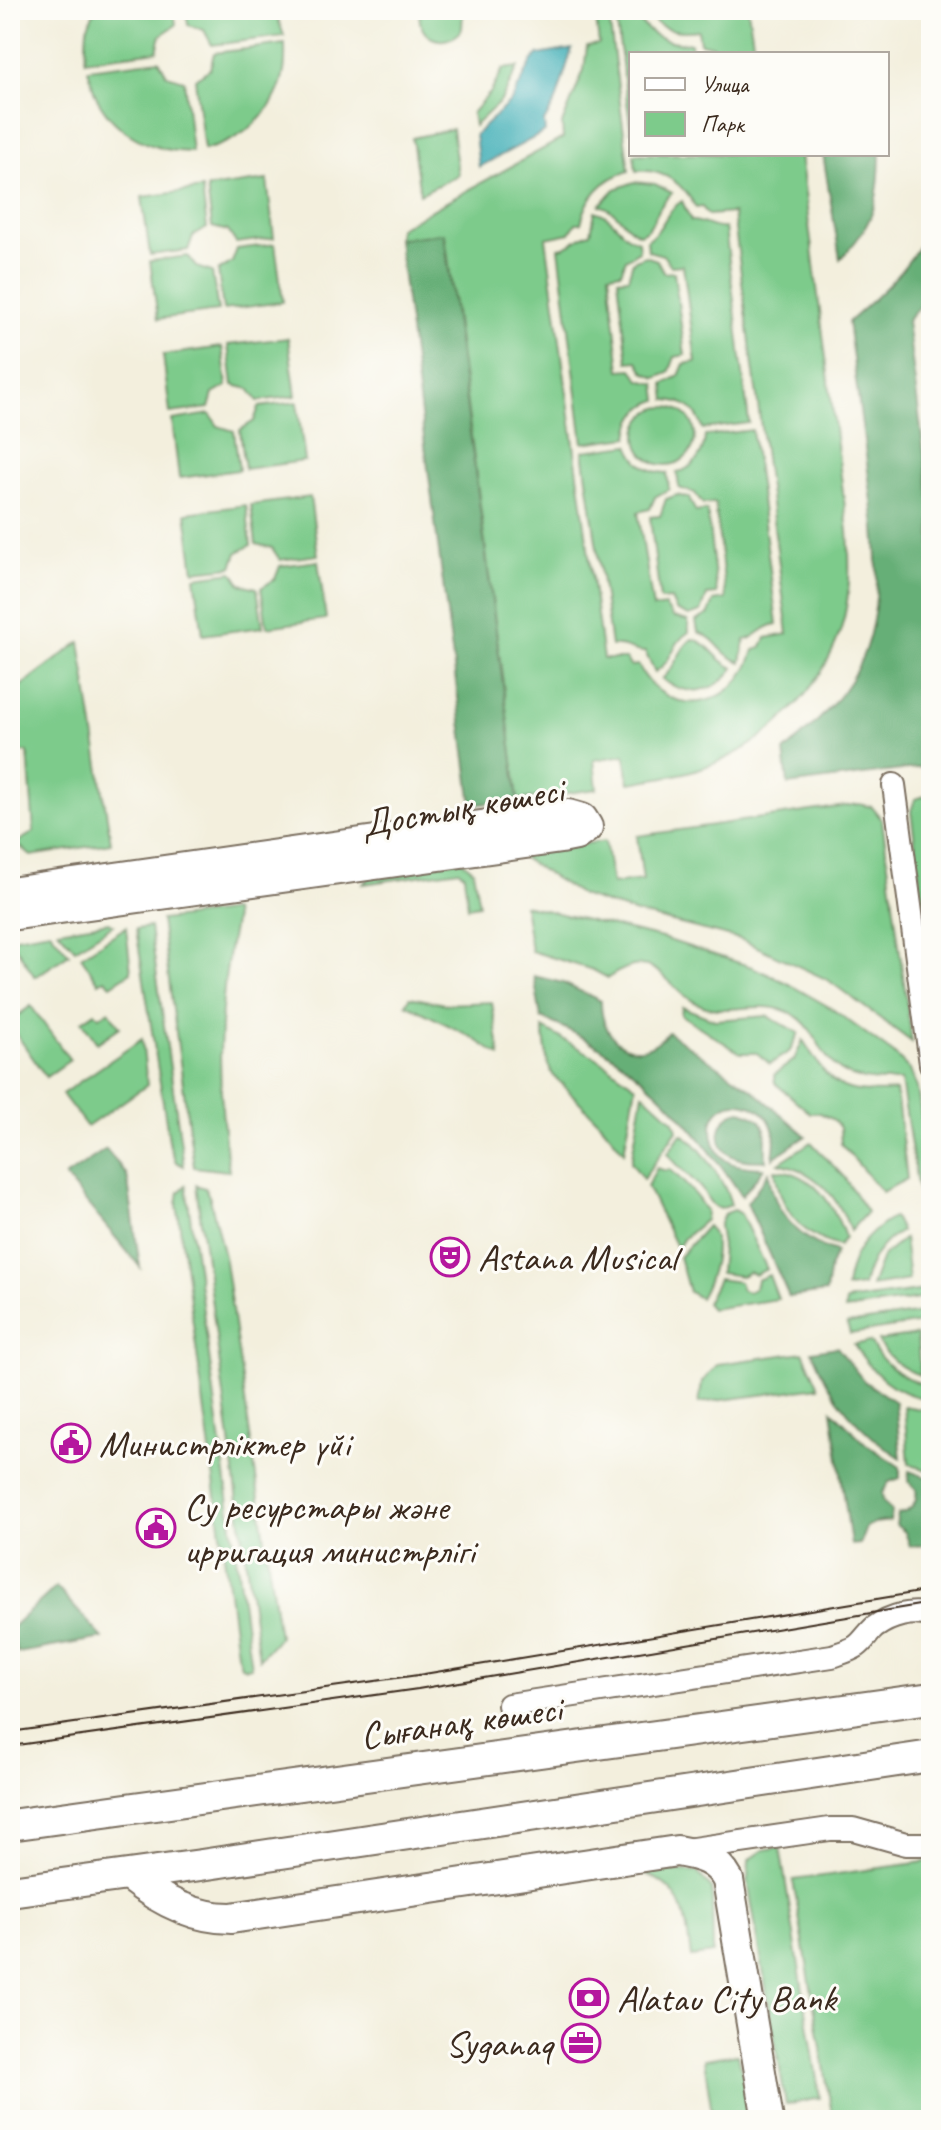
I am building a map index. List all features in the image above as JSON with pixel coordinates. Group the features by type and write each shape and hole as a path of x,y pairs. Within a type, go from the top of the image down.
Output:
{"street":[{"path":"894,785 931,1064"},
{"name":"Достық көшесі","path":"10,893 537,818 568,815 582,819 587,827 576,835 561,838 10,915"},
{"path":"509,1705 832,1656 861,1644 873,1629 885,1621 910,1613 931,1616"},
{"name":"Сығанақ көшесі","path":"10,1825 927,1699"},
{"path":"13,1892 931,1756"},
{"path":"10,1807 100,1812"},
{"path":"129,1876 171,1904 214,1918 231,1918 830,1829 853,1829 906,1844 931,1844"},
{"path":"677,1851 712,1860 728,1880 768,2120"},
{"path":"200,1913 196,1878 201,1865"}],"green space":[{"path":"95,10 174,10 176,25 161,35 157,51 85,60 87,28"},
{"path":"186,10 275,10 284,36 212,45 204,30 188,25"},
{"path":"420,10 463,10 462,29 448,39 433,38 422,28"},
{"path":"595,10 608,10 629,171 619,174 597,190 587,205 581,223 576,223 570,233 546,238 603,659 626,659 630,666 638,665 651,683 666,696 683,702 701,702 733,686 746,670 754,650 761,648 766,638 788,634 733,213 708,215 702,207 696,208 672,179 655,172 636,171 634,156 800,156 848,531 848,593 841,629 820,674 787,715 747,747 692,771 629,783 625,755 594,760 597,789 518,800 445,234 398,239 399,228 563,138 562,124 584,70 587,46 599,44"},
{"path":"615,10 632,10 656,36 672,42 691,43 692,52 629,52 629,117"},
{"path":"645,10 748,10 755,52 718,52 713,46 700,43 698,30 668,28"},
{"path":"285,44 285,64 279,90 264,114 243,133 204,150 195,79 210,69 214,53"},
{"path":"159,60 167,75 184,80 192,152 164,149 126,132 106,112 93,89 88,69"},
{"path":"518,67 501,101 474,126 472,113 491,92 503,69"},
{"path":"452,129 458,175 420,194 412,138"},
{"path":"823,156 880,156 872,212 860,235 840,259"},
{"path":"267,180 274,238 236,243 228,231 212,227 207,188"},
{"path":"634,182 655,184 672,193 649,227 639,234 600,205 615,189"},
{"path":"202,189 207,228 193,236 188,250 150,255 142,197"},
{"path":"682,201 691,221 725,228 749,423 703,429 690,408 666,400 664,384 679,376 684,364 696,362 683,265 671,266 663,255 648,251 647,240"},
{"path":"595,211 608,217 626,235 638,241 639,251 626,259 621,272 609,274 620,370 632,369 640,380 656,384 658,400 637,414 629,437 583,443 559,248 591,233"},
{"path":"931,224 931,292 907,321 931,507 931,766 788,785 784,752 828,710 850,681 863,655 876,599 876,541 848,322 895,278 915,253"},
{"path":"444,233 518,800 472,805 398,239"},
{"path":"275,244 283,302 223,310 218,271 232,262 237,249"},
{"path":"188,256 196,267 212,272 218,311 158,319 150,261"},
{"path":"645,256 657,260 664,273 674,272 685,355 675,357 669,373 656,378 644,372 638,361 628,362 618,279 628,278 633,261"},
{"path":"288,338 296,396 258,401 249,389 233,385 228,345"},
{"path":"222,347 227,386 213,394 209,408 170,413 163,355"},
{"path":"297,402 305,461 245,469 240,430 254,421 259,407"},
{"path":"666,407 687,415 695,436 687,457 666,465 645,457 637,436 645,415"},
{"path":"210,414 218,426 234,431 239,470 179,478 172,420"},
{"path":"752,430 777,624 745,640 741,662 698,632 696,621 709,614 714,601 726,599 715,503 703,504 695,493 679,488 677,473 697,459 705,436"},
{"path":"629,445 643,465 667,473 669,489 655,497 650,509 638,512 653,608 665,606 673,617 688,621 689,632 679,641 666,663 655,672 645,652 611,646 583,451"},
{"path":"677,495 689,498 696,512 707,510 717,594 707,595 701,612 689,616 676,610 671,599 660,600 650,517 660,516 666,499"},
{"path":"310,497 318,555 280,560 272,548 256,544 251,505"},
{"path":"246,505 251,545 237,553 232,567 194,571 186,513"},
{"path":"318,561 326,619 267,627 261,588 275,579 280,566"},
{"path":"233,572 241,584 257,588 263,627 203,635 195,577"},
{"path":"692,639 734,668 719,683 701,690 681,689 662,679"},
{"path":"80,642 111,843 31,856 16,843 34,832 28,752 10,753 10,694"},
{"path":"931,794 931,967 911,811 915,799"},
{"path":"859,804 872,807 882,820 912,1042 828,980 740,939 636,913 581,895 515,853 605,841 612,884 643,880 637,836"},
{"path":"461,860 473,870 479,905 468,907 464,875 459,870 363,884 373,874"},
{"path":"524,905 662,938 752,967 831,1008 894,1054 910,1070 917,1088 931,1181 931,1275 901,1081 866,1080 837,1068 803,1021 783,1010 771,1007 714,1009 690,999 651,967 639,965 625,968 608,978 593,970 531,951"},
{"path":"233,911 220,1046 229,1171 194,1167 161,920"},
{"path":"109,922 113,925 75,949 58,930"},
{"path":"126,927 131,972 111,985 105,979 99,983 81,956"},
{"path":"150,927 184,1166 176,1162 170,1147 136,929"},
{"path":"50,931 69,954 35,977 10,938"},
{"path":"534,976 563,983 601,1001 607,1028 623,1045 634,1049 645,1048 657,1043 668,1032 753,1090 806,1136 773,1158 774,1133 769,1120 759,1110 748,1104 736,1103 716,1113 712,1125 714,1142 722,1157 733,1164 764,1168 742,1196 701,1140 656,1090 604,1050 541,1018"},
{"path":"410,997 445,1004 492,1002 500,1056 470,1036 406,1004"},
{"path":"31,1006 70,1060 46,1077 10,1025 10,1021"},
{"path":"682,1007 715,1020 767,1016 799,1033 790,1051 770,1064 757,1053 740,1053 681,1015"},
{"path":"109,1011 120,1027 97,1043 82,1021 95,1012 99,1017"},
{"path":"543,1028 597,1058 636,1086 624,1152 553,1075 548,1065"},
{"path":"142,1039 147,1085 87,1127 62,1094"},
{"path":"803,1040 830,1078 839,1085 861,1091 896,1091 907,1179 882,1192 841,1144 840,1128 834,1120 820,1113 810,1113 775,1083 774,1075 794,1060"},
{"path":"643,1093 674,1121 677,1130 643,1179 631,1162"},
{"path":"741,1111 763,1124 766,1161 738,1159 722,1146 722,1124 733,1113"},
{"path":"681,1134 696,1145 711,1165 731,1205 720,1209 714,1206 671,1158 668,1153"},
{"path":"811,1142 844,1177 867,1212 850,1231 839,1207 824,1187 804,1172 779,1163"},
{"path":"106,1149 127,1175 140,1267 65,1177"},
{"path":"657,1168 669,1169 685,1183 706,1211 705,1220 684,1238 677,1249 647,1186"},
{"path":"775,1170 801,1177 820,1192 835,1214 845,1237 839,1246 814,1235 795,1219 782,1197"},
{"path":"769,1172 776,1200 790,1222 810,1240 836,1252 830,1266 826,1292 789,1297 747,1203"},
{"path":"186,1185 251,1667 247,1668 241,1666 237,1653 177,1204 179,1192"},
{"path":"196,1185 205,1188 210,1198 225,1261 279,1637 259,1659"},
{"path":"734,1210 741,1214 767,1269 755,1275 749,1272 741,1276 720,1273 722,1246 719,1226 724,1214"},
{"path":"894,1217 901,1231 876,1254 863,1286 846,1288 851,1265 861,1246 875,1230"},
{"path":"707,1226 714,1241 714,1261 700,1298 689,1292 679,1257"},
{"path":"904,1238 909,1280 871,1286 882,1257"},
{"path":"769,1275 778,1299 711,1309 706,1303 718,1279 739,1282 742,1290 748,1292 755,1288 757,1280"},
{"path":"925,1290 926,1298 845,1310 846,1301"},
{"path":"928,1312 929,1322 850,1334 847,1324"},
{"path":"917,1335 920,1375 896,1362 878,1341"},
{"path":"870,1342 892,1368 922,1384 923,1398 901,1391 874,1371 854,1344"},
{"path":"837,1347 864,1381 895,1402 901,1458 859,1425 837,1398 819,1368 812,1351"},
{"path":"803,1352 819,1387 699,1403 702,1382 718,1364"},
{"path":"904,1406 926,1410 931,1472 909,1463"},
{"path":"832,1410 866,1444 900,1467 900,1478 889,1482 882,1493 883,1501 892,1512 890,1521 866,1527 860,1544 851,1545"},
{"path":"909,1471 931,1479 931,1545 910,1546 905,1532 896,1525 898,1514 911,1508 916,1498 916,1489 908,1481"},
{"path":"56,1587 103,1638 17,1653 10,1629"},
{"path":"780,1847 820,2098 786,2105 748,1882 749,1860 764,1850"},
{"path":"931,1861 931,2120 833,2120 793,1880"},
{"path":"636,1871 697,1872 712,1889 713,1954 691,1957 684,1914 673,1893 664,1884"},
{"path":"738,2054 750,2109 746,2120 713,2120 704,2059"}],"water":[{"path":"572,49 556,101 544,122 545,132 479,167 475,135 512,100 532,61 538,55"}],"tram line":[{"path":"10,1732 418,1675 931,1590"},
{"path":"10,1746 418,1689 931,1603"}],"place":[{"name":"Astana Musical","path":"450,1257"},
{"name":"Министрліктер үйі","path":"71,1443"},
{"name":"Су ресурстары және ирригация министрлігі","path":"156,1528"},
{"name":"Alatau City Bank","path":"589,1998"},
{"name":"Syganaq","path":"581,2043"}]}
